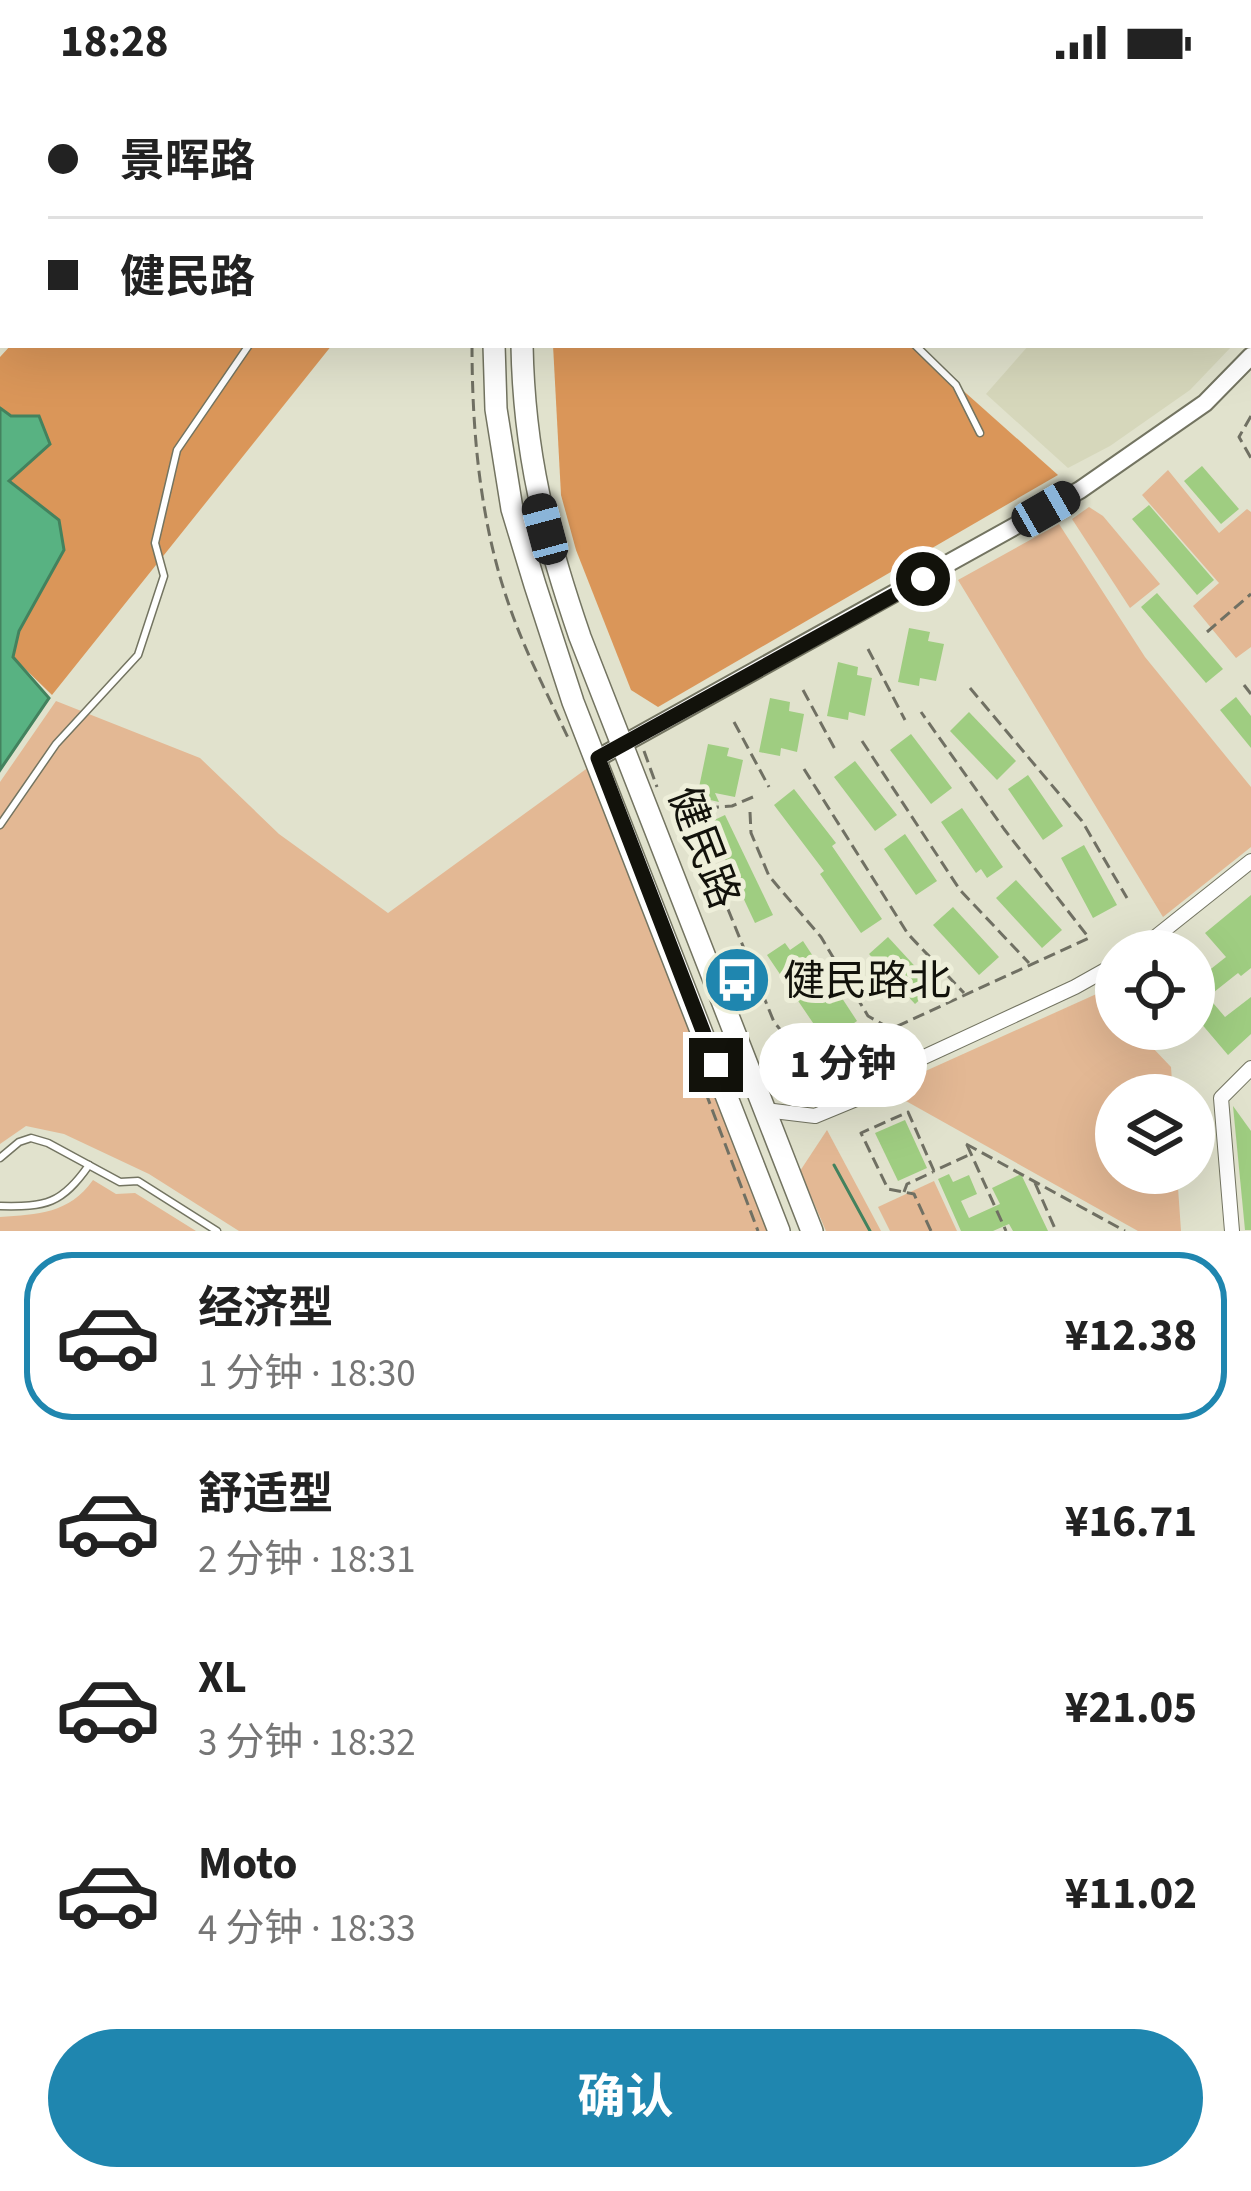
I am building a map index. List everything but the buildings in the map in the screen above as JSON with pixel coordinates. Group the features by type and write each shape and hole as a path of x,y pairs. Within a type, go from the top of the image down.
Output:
{"main road":[{"name":"健民路","path":"494,348 496,409 512,509 573,702 779,1231"},
{"name":"健民路","path":"522,348 527,441 536,496 580,638 631,740 812,1231"}],"street":[{"path":"598,758 1079,490 1205,403 1251,356"},
{"path":"1165,930 1251,862"},
{"path":"765,1110 815,1116 861,1097 911,1063 1095,976"},
{"path":"1232,1231 1221,1098 1251,1067"}],"lane":[{"path":"0,825 56,744 138,655 164,576 155,543 177,450 247,348"},
{"path":"918,348 956,385 980,433"},
{"path":"0,1159 31,1138 120,1183 138,1181 217,1231"},
{"path":"0,1206 55,1202 89,1165"}],"path":[{"path":"1251,416 1239,437 1251,458"},
{"path":"1207,632 1251,594"},
{"path":"868,649 905,720"},
{"path":"1244,685 1251,694"},
{"path":"970,688 1082,821 1127,898"},
{"path":"803,690 836,753"},
{"path":"753,797 732,806 703,808 694,826 774,1022 801,1055 830,1062 1089,938 921,712"},
{"path":"734,722 769,787"},
{"path":"631,740 664,804"},
{"path":"862,741 960,890 1030,965"},
{"path":"804,769 908,934 966,994"},
{"path":"750,812 751,833 769,876 821,938 868,1016 891,1029"},
{"path":"931,1231 914,1194 887,1189 861,1133 908,1112 934,1171"},
{"path":"1006,1231 966,1144 1125,1231"},
{"path":"904,1192 907,1184 971,1154"},
{"path":"1033,1179 1056,1231"}],"shaded area":[{"path":"8,348 330,348 52,695 13,657 19,631 64,551 8,481 50,443 0,408 0,357"},
{"path":"553,348 915,348 1058,475 658,707 631,690 576,550 561,495"},
{"path":"1026,348 1230,348 1190,390 1110,446 1068,468 986,394"},
{"path":"0,408 11,416 39,416 50,444 9,481 59,520 64,550 19,631 13,657 49,698 0,770"},
{"path":"1168,470 1219,533 1247,509 1251,512 1251,647 1236,658 1193,606 1219,583 1142,495"},
{"path":"1089,507 1103,516 1160,584 1130,608 1072,519"},
{"path":"1059,524 1145,657 1251,787 1251,847 1163,917 958,580"},
{"path":"56,701 200,758 279,834 388,913 593,764 776,1231 239,1231 149,1174 64,1134 26,1126 0,1144 0,782"},
{"path":"1095,995 1095,1050 1155,1050 1172,1074 1095,1074 1095,1194 1178,1194 1181,1231 1138,1231 897,1096 910,1078"},
{"path":"827,1130 881,1231 826,1231 800,1171"},
{"path":"93,1180 116,1194 135,1193 196,1231 0,1231 0,1217 63,1206"},
{"path":"934,1181 957,1231 890,1231 878,1207"}],"waterway":[{"path":"834,1165 870,1231"}],"place":[{"name":"健民路北","path":"737,980"}],"route":[{"path":"716,1065 598,758 923,579"}]}
